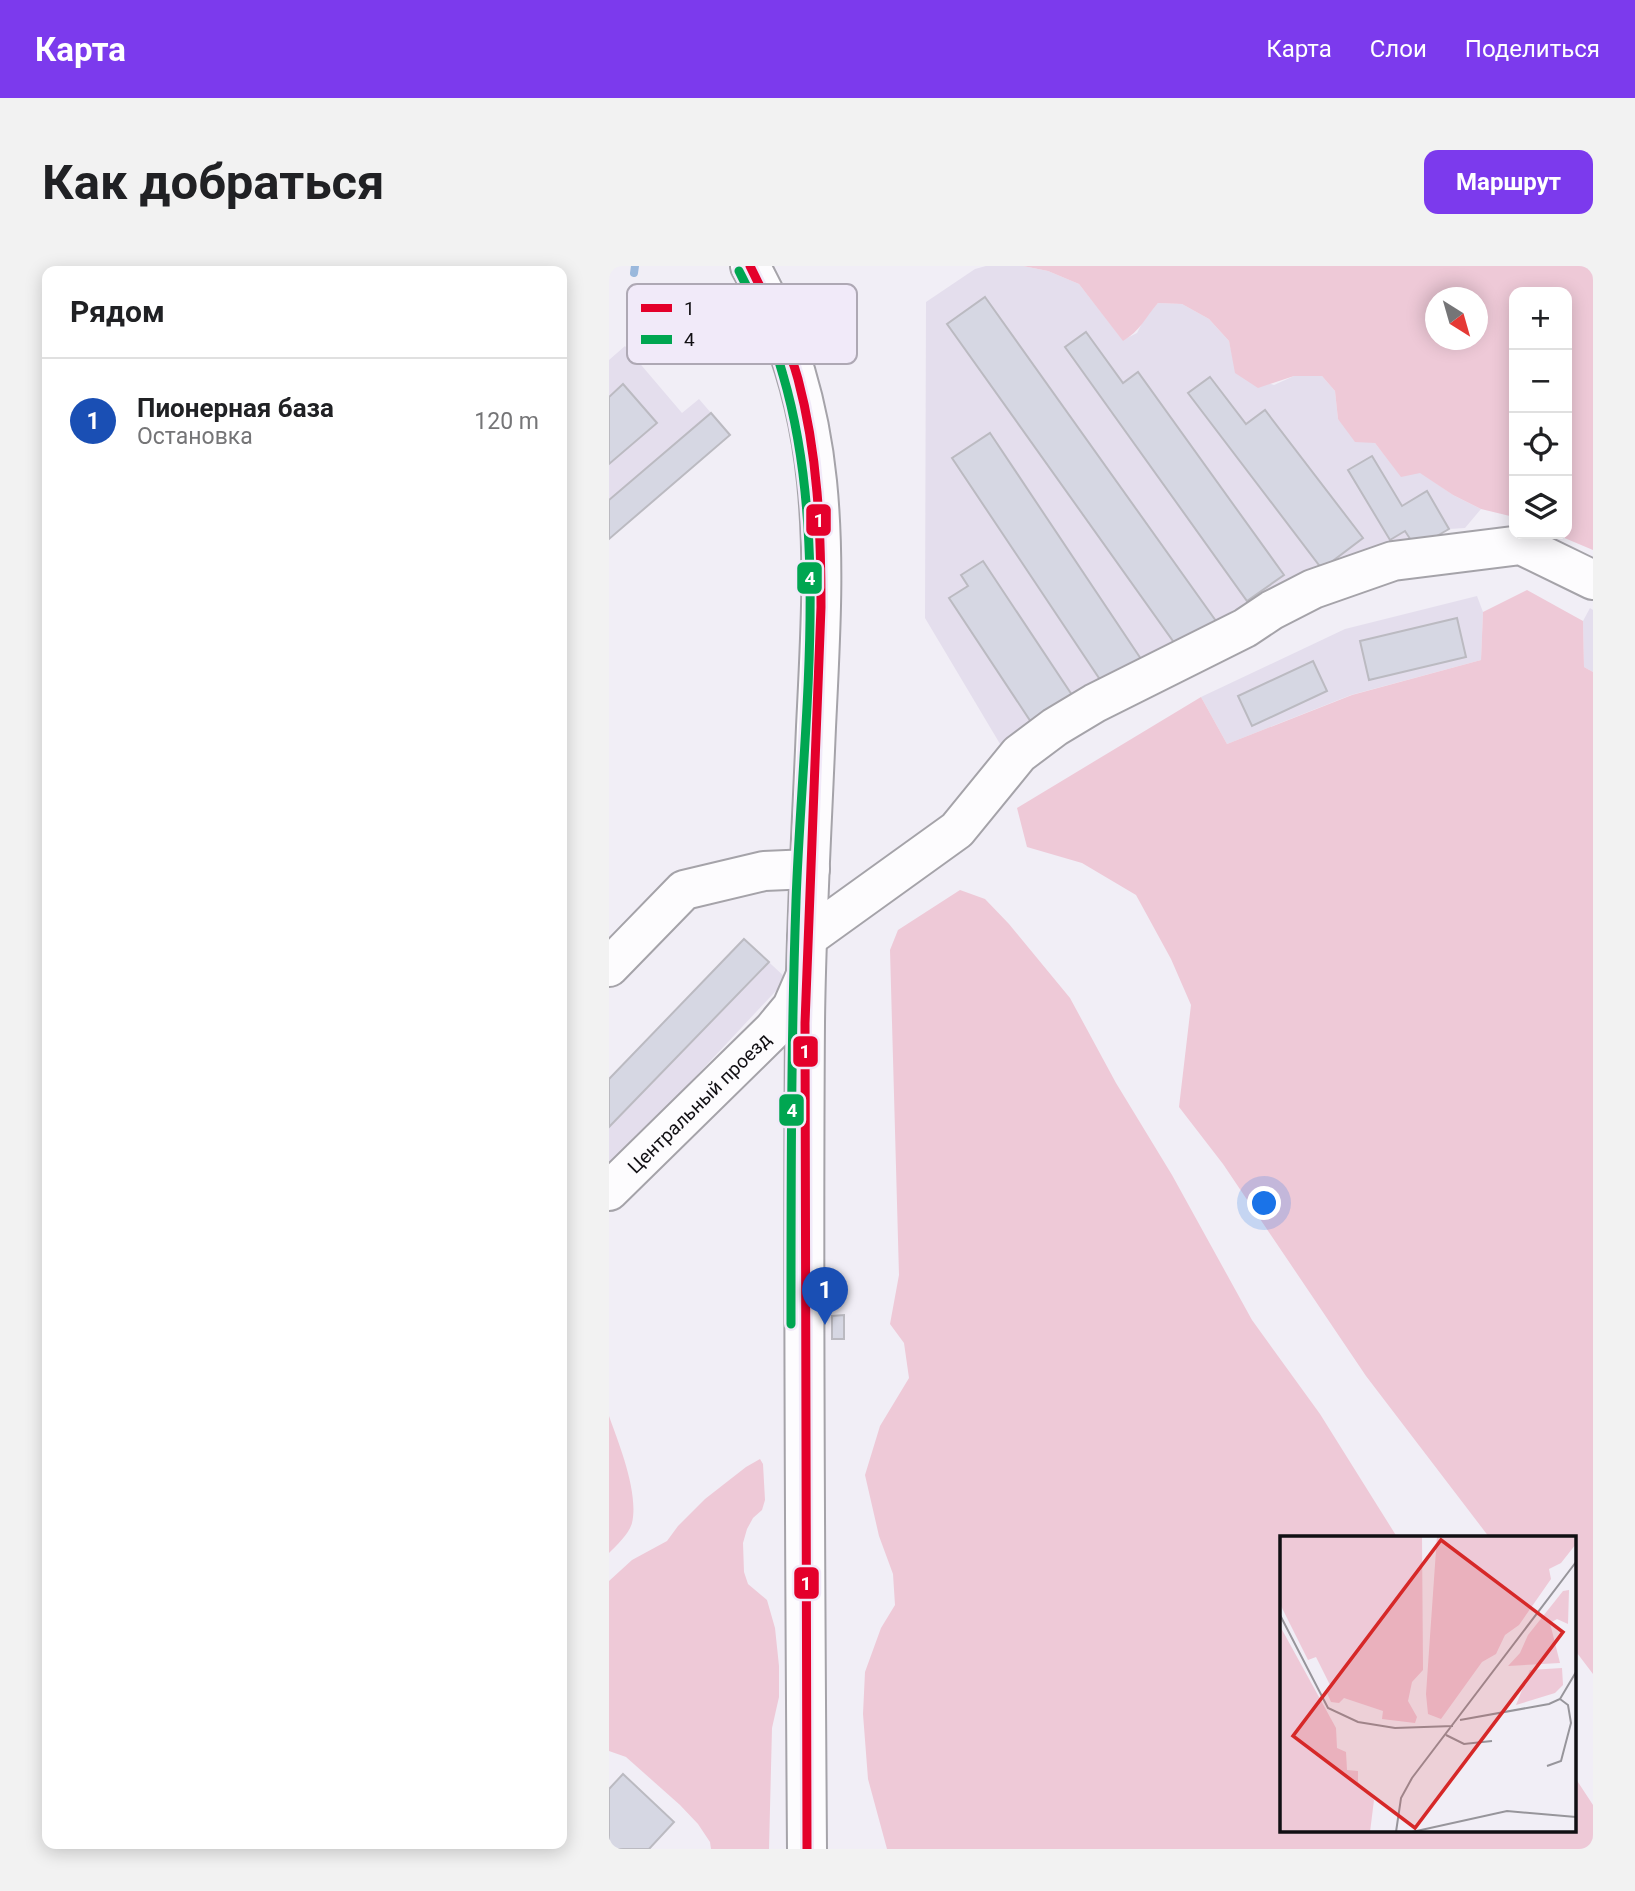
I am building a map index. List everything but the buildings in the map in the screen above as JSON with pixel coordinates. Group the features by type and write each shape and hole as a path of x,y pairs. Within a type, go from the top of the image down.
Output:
{"street":[{"path":"750,266 759,284"},
{"path":"795,364 815,456 820,515 822,602 806,956 803,1336 807,1849"},
{"path":"806,956 957,830 1020,754 1055,727 1095,703 1245,628 1272,610 1313,589 1393,561 1521,545 1593,580"},
{"path":"609,967 684,890 764,871 810,869"},
{"name":"Центральный проезд","path":"609,1191 773,1030 792,1007 806,956"}],"shaded area":[{"path":"986,266 1023,266 1048,271 1079,284 1123,340 1137,333 1144,319 1158,303 1182,304 1209,319 1229,341 1236,373 1274,385 1294,376 1322,376 1335,391 1338,419 1375,443 1401,476 1420,472 1453,495 1481,509 1465,528 1449,529 1245,622 1235,609 1006,754 925,618 926,302 975,269"},
{"path":"1023,266 1593,266 1593,550 1567,539 1572,539 1572,287 1509,287 1509,516 1481,509 1453,495 1420,473 1401,477 1375,443 1355,442 1338,419 1335,391 1322,376 1294,376 1258,388 1235,373 1229,341 1209,319 1182,304 1158,303 1138,329 1123,341 1079,284 1048,271"},
{"path":"625,346 627,364 640,364 682,413 699,399 730,435 609,539 609,360"},
{"path":"1527,590 1583,621 1584,667 1593,672 1593,1674 1576,1652 1576,1536 1488,1536 1366,1376 1223,1164 1179,1107 1191,1005 1171,959 1136,895 1082,863 1027,847 1017,808 1201,697 1227,744 1352,695 1481,660 1483,612"},
{"path":"1477,596 1483,612 1481,660 1351,695 1227,744 1201,697 1345,629"},
{"path":"1590,608 1593,610 1593,672 1584,667 1583,621"},
{"path":"960,890 985,899 1070,998 1252,1320 1320,1414 1396,1536 1280,1536 1280,1832 1576,1832 1576,1779 1593,1805 1593,1849 887,1849 868,1779 863,1714 865,1672 881,1628 895,1605 893,1574 879,1536 865,1475 880,1426 909,1378 904,1343 890,1324 899,1275 890,950 898,930"},
{"path":"744,939 787,979 609,1169 609,1079"},
{"path":"609,1416 627,1469 633,1511 628,1531 609,1553"},
{"path":"760,1459 763,1464 765,1500 762,1510 753,1518 747,1529 743,1543 744,1572 748,1584 767,1600 775,1628 779,1666 779,1697 772,1728 769,1849 711,1849 710,1842 698,1824 680,1805 626,1757 609,1751 609,1581 632,1560 667,1541 705,1499"}],"waterway":[{"path":"634,273 635,266"}],"transit line":[{"name":"1","path":"750,266 759,284"},
{"name":"4","path":"739,271 746,284"},
{"name":"4","path":"780,364 798,438 806,502 810,569 810,636 794,954 791,1324"},
{"name":"1","path":"794,364 805,407 814,464 821,607 805,1023 807,1849"}],"place":[{"name":"Пионерная база","path":"825,1325"}]}
